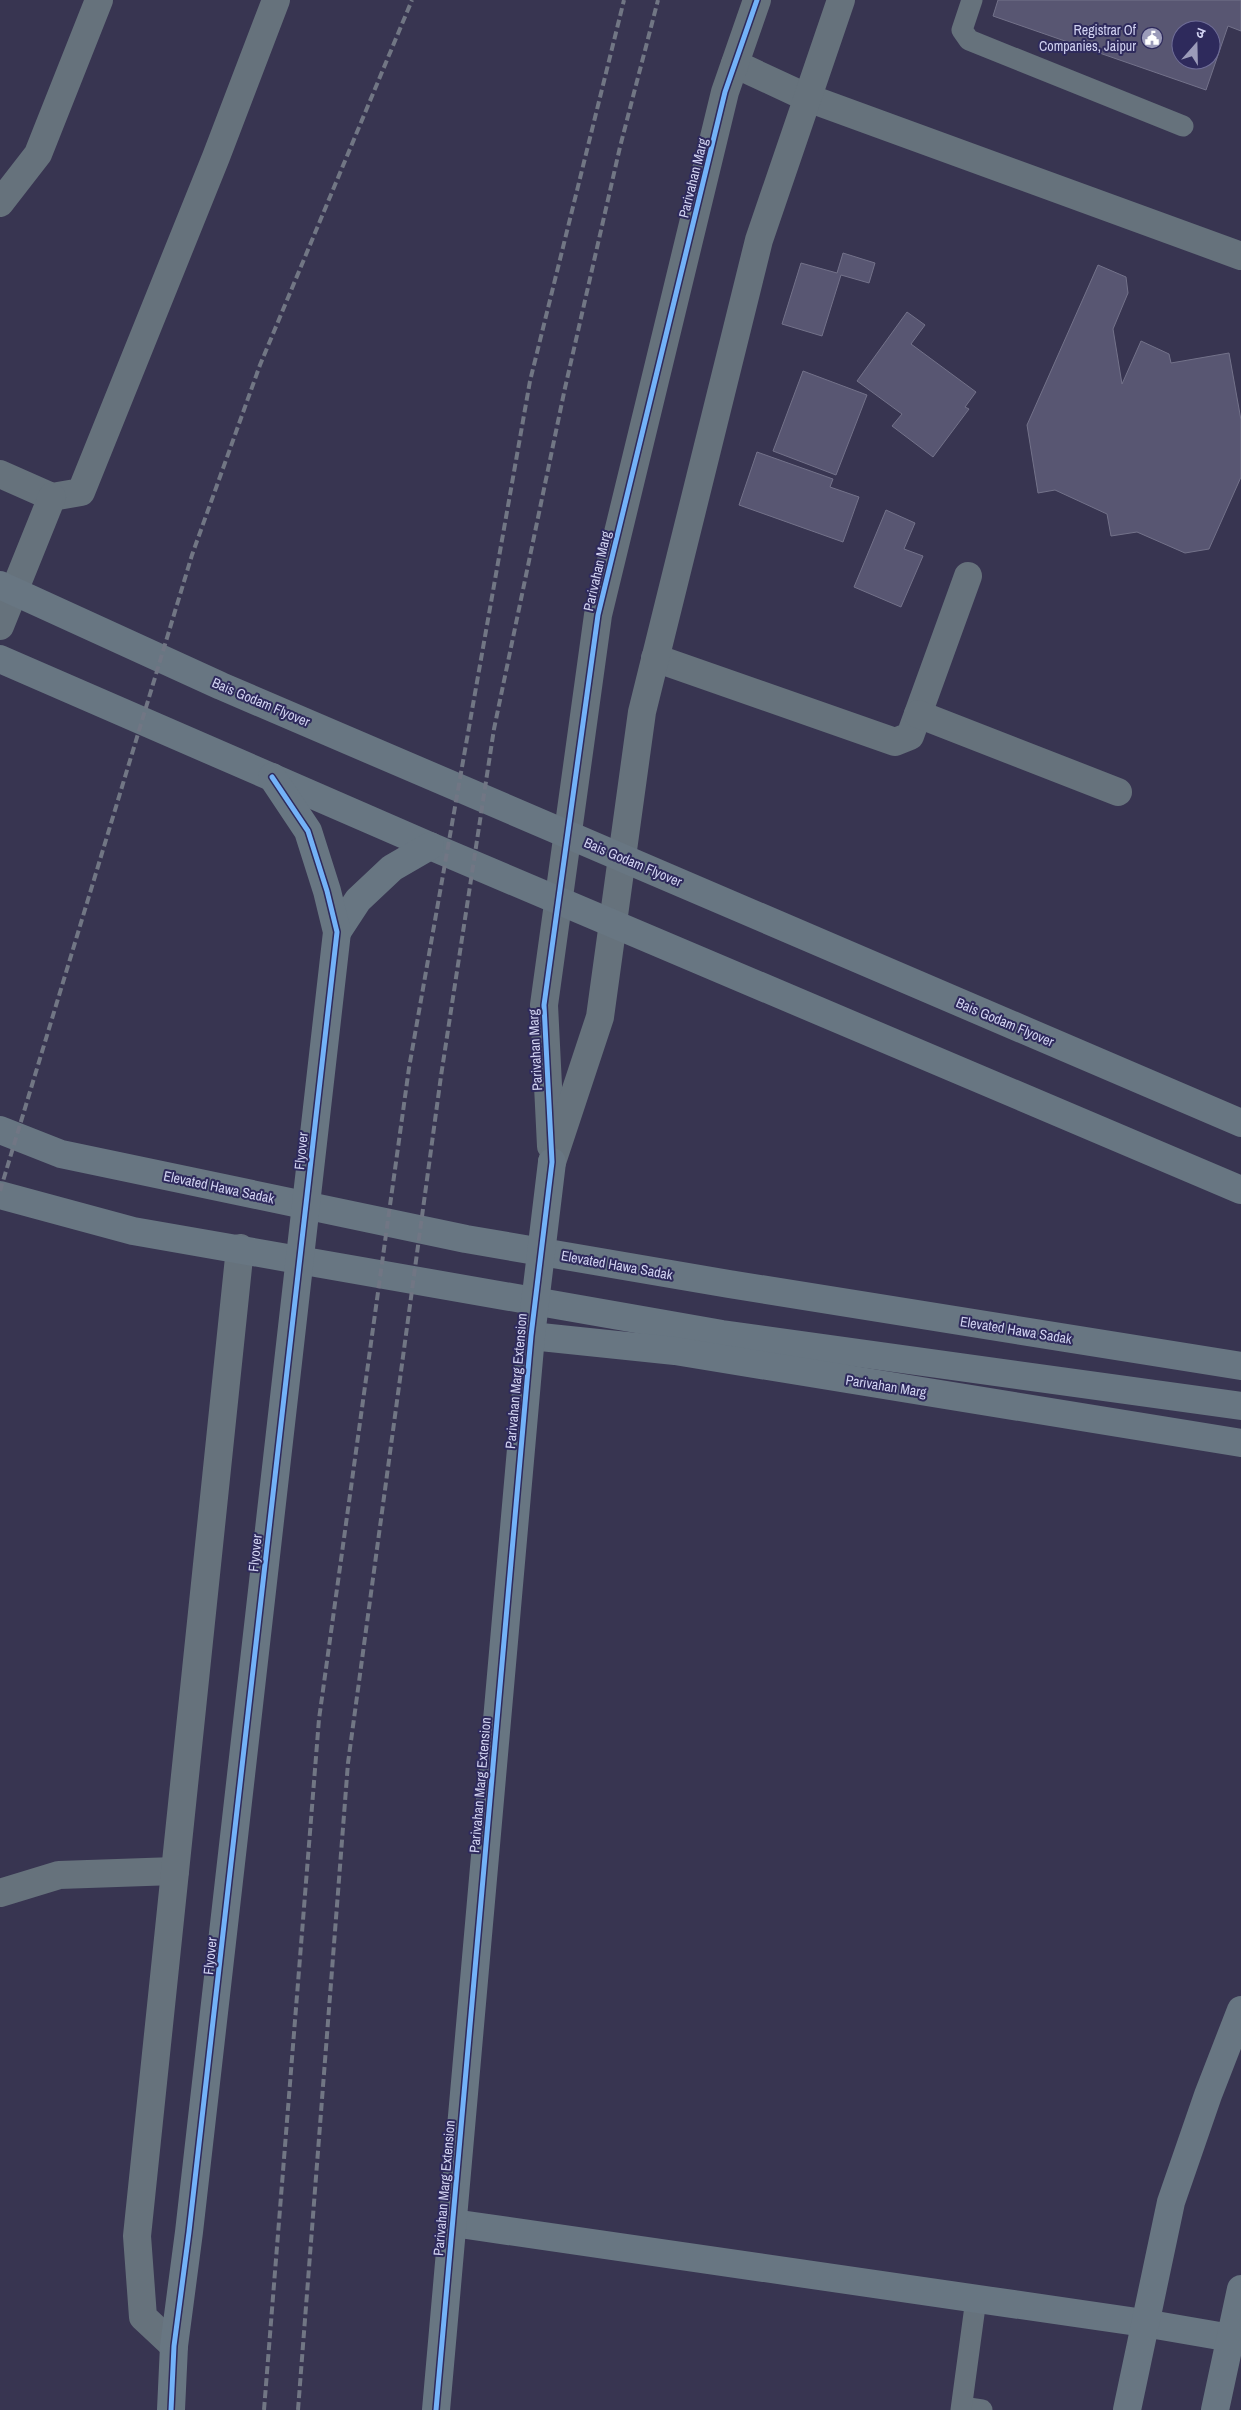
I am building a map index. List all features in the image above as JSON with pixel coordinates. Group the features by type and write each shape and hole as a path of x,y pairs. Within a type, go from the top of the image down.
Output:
{"main road":[{"name":"Bais Godam Flyover","path":"0,585 230,690 1241,1123"},
{"path":"0,659 430,846 1241,1190"},
{"name":"Flyover","path":"171,2410 174,2346 190,2232 337,932 327,891 308,831 272,777"},
{"name":"Flyover","path":"337,932 358,900 392,868 430,846"},
{"name":"Elevated Hawa Sadak","path":"0,1130 61,1154 466,1239 729,1284 1241,1366"},
{"name":"Parivahan Marg Extension","path":"436,2410 530,1336 552,1162"},
{"path":"0,1195 133,1231 722,1334 1241,1406"},
{"name":"Parivahan Marg","path":"530,1336 675,1352 1241,1443"},
{"path":"1127,2410 1171,2202 1208,2095 1241,2010"},
{"path":"453,2224 1144,2323 1231,2338"},
{"path":"1215,2410 1241,2289"}],"street":[{"path":"0,203 38,154 99,0"},
{"path":"0,474 52,497 80,492 216,157 276,0"},
{"name":"Parivahan Marg","path":"552,1162 544,1005 598,615 725,92 757,0"},
{"path":"552,1162 600,1016 642,712 758,240 842,0"},
{"path":"735,64 808,98 1241,256"},
{"path":"0,626 52,497"},
{"path":"655,658 895,742 910,736 968,576"},
{"path":"918,714 1118,792"},
{"path":"174,2346 143,2317 137,2236 240,1248"},
{"path":"0,1893 59,1875 175,1871"}],"lane":[{"path":"972,0 962,30 969,40 1183,126"},
{"path":"968,2409 976,2299"}],"building":[{"path":"998,0 1241,0 1241,31 1228,26 1221,46 1221,20 1171,20 1171,70 1213,70 1206,90 993,16"},
{"path":"843,253 875,263 869,283 841,275 822,336 782,324 801,263 837,273"},
{"path":"1098,265 1126,277 1128,293 1113,329 1122,384 1141,341 1169,354 1171,363 1229,353 1241,420 1241,477 1209,549 1185,553 1137,532 1111,536 1107,514 1055,490 1038,493 1027,425"},
{"path":"907,312 925,325 911,344 976,392 965,407 969,409 933,457 892,426 902,414 857,381"},
{"path":"803,371 867,395 836,475 773,451"},
{"path":"757,452 833,479 830,487 859,497 843,542 739,505"},
{"path":"886,510 915,523 904,549 923,556 901,607 854,587"}],"railway":[{"path":"0,1191 192,555 260,365 412,0"},
{"path":"264,2410 319,1719 409,1068 530,381 624,0"},
{"path":"298,2410 348,1763 441,1076 494,729 565,388 620,147 658,0"}],"cycle path":[{"path":"436,2410 531,1336 552,1162 544,1005 598,615 725,92 757,0"},
{"path":"171,2410 174,2346 189,2232 337,932 327,891 308,831 272,777"}],"place":[{"name":"Registrar Of Companies, Jaipur","path":"1152,38"}]}
